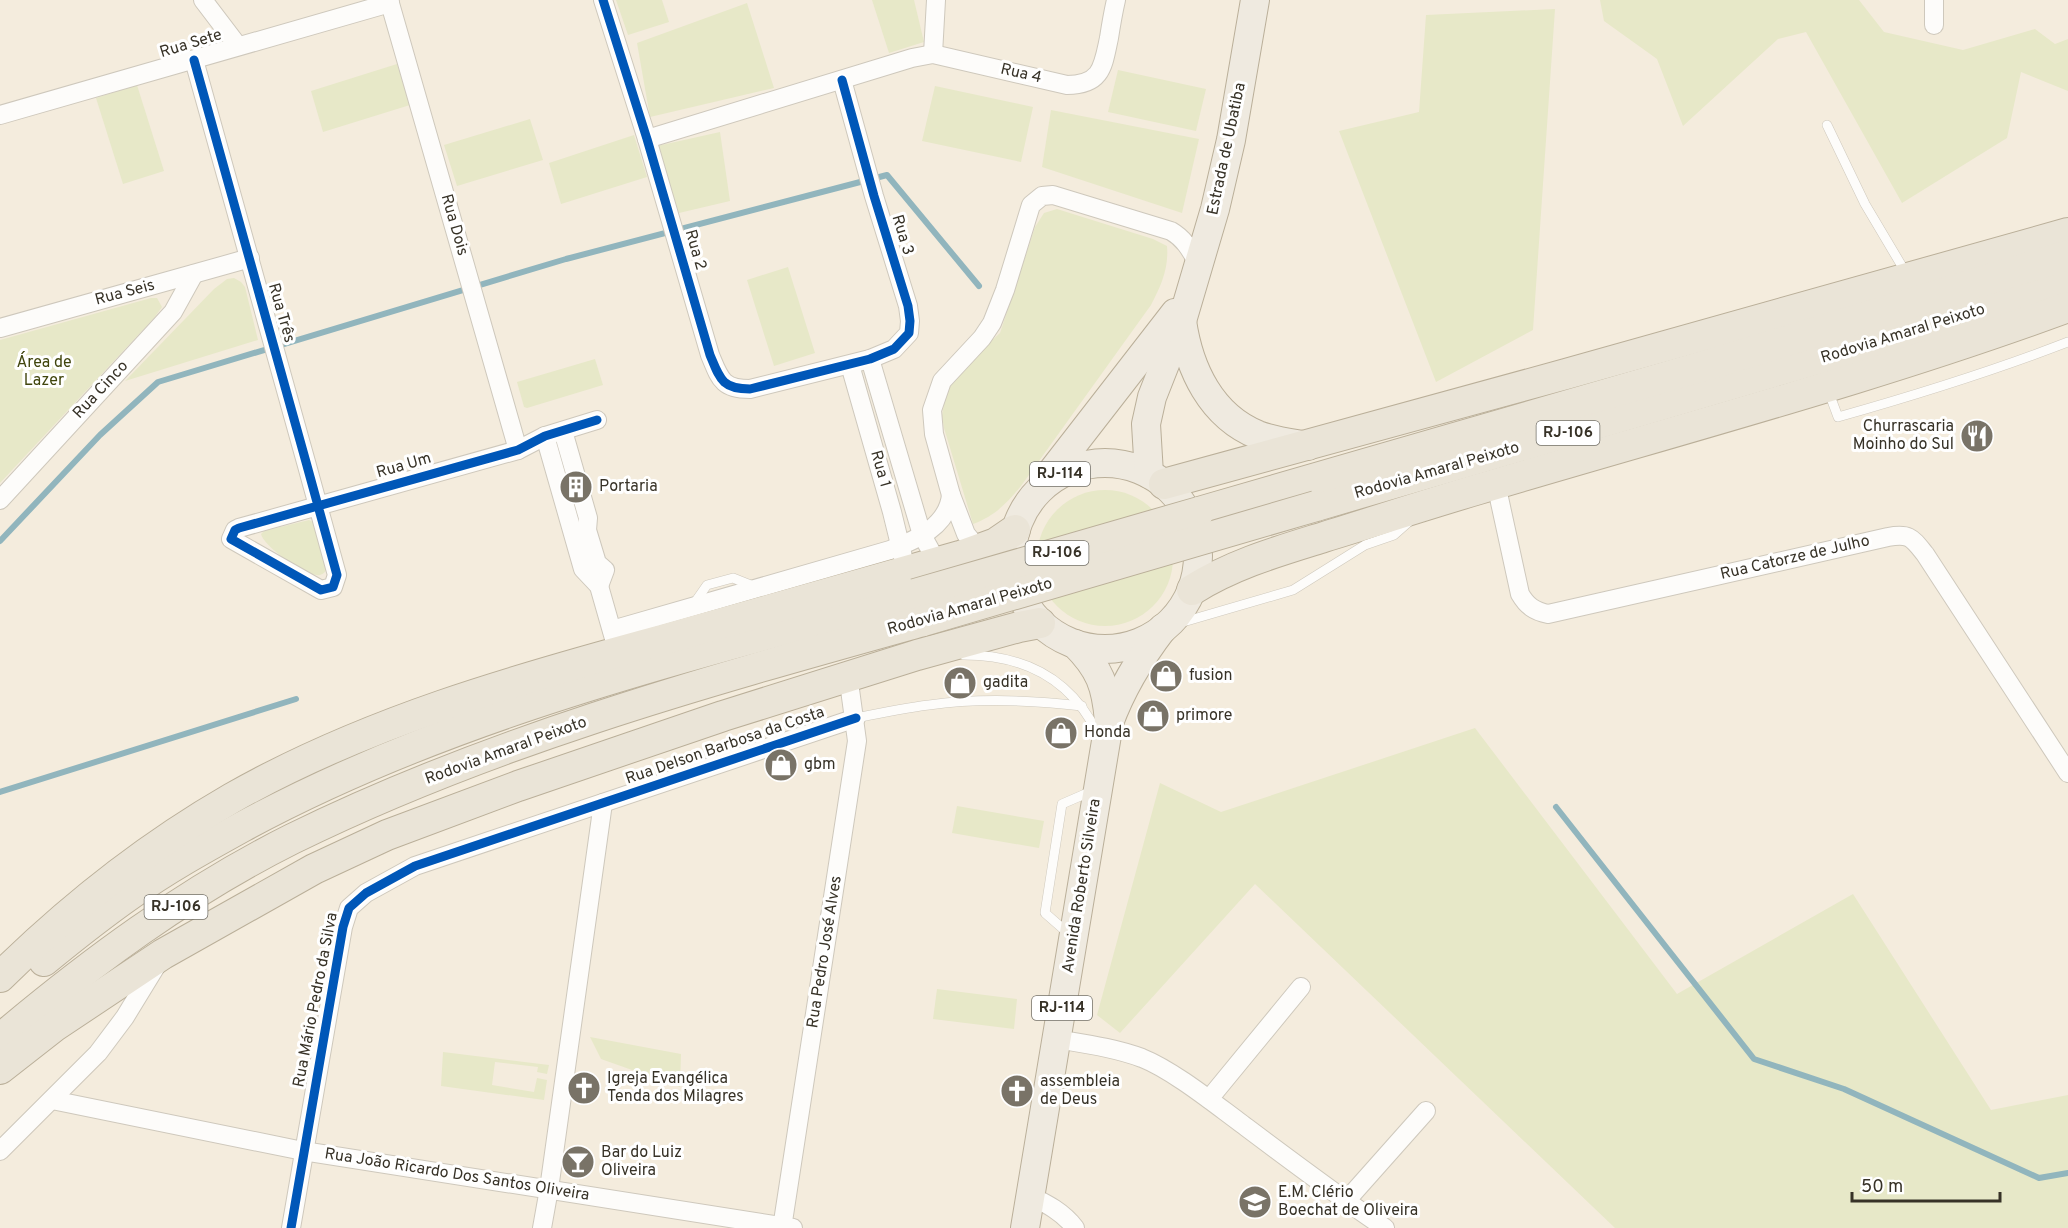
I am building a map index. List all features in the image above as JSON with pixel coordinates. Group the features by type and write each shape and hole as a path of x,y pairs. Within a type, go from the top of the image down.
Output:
{"highway":[{"path":"1157,479 1308,446 2068,233"},
{"name":"Rodovia Amaral Peixoto","path":"1312,493 1731,358 2068,255"},
{"name":"Rodovia Amaral Peixoto","path":"0,997 84,929 184,860 279,807 358,770 446,734 590,685 909,584 1312,493 1869,344 2068,284"},
{"path":"1192,590 1224,571 1251,560 1431,503 1827,387 2068,307"},
{"path":"0,977 28,949 90,895 181,830 252,788 374,729 615,641 681,622 909,584 942,561 996,543 1015,530"},
{"name":"Rodovia Amaral Peixoto","path":"0,1039 50,997 150,924 201,891 291,840 370,803 459,767 556,730 657,697 909,584"},
{"path":"0,1069 55,1026 163,954 314,869 387,836 446,812 594,759 848,675 916,654 1040,623"}],"main road":[{"name":"Estrada de Ubatiba","path":"1157,479 1146,424 1160,374 1186,308 1215,209 1231,140 1256,0"},
{"name":"Estrada de Ubatiba","path":"1034,496 1186,308"},
{"path":"1186,308 1185,342 1192,365 1204,388 1223,412 1233,422 1260,435 1308,446"},
{"name":"RJ-114","path":"1097,463 1115,463 1133,467 1157,479 1177,497 1193,526 1197,542 1198,558 1192,590 1175,617 1149,638 1133,645 1117,648 1091,648 1075,644 1050,631 1040,623 1023,602 1012,567 1011,548 1015,530 1020,516 1034,496 1062,473 1079,466 1097,463"},
{"name":"Avenida Roberto Silveira","path":"1025,1228 1109,723 1133,670 1163,628"},
{"name":"Avenida Roberto Silveira","path":"1075,644 1091,661 1099,674 1107,697 1109,723"}],"street":[{"path":"203,0 237,46"},
{"name":"Rua 2","path":"603,0 717,373 727,385 736,389 750,388 850,365"},
{"path":"647,139 912,58 933,54 936,0"},
{"name":"Rua 4","path":"933,54 1067,85 1085,83 1094,77 1103,66 1116,0"},
{"path":"1934,0 1934,25"},
{"name":"Rua Sete","path":"0,115 390,2"},
{"name":"Rua Dois","path":"390,2 518,450"},
{"name":"Rua Três","path":"194,60 337,575"},
{"name":"Rua 3","path":"842,80 874,196 908,306 910,321 909,333 894,349 850,365"},
{"path":"979,550 966,534 951,495 932,426 934,402 942,381 982,338 992,323 1005,290 1028,212 1036,200 1053,195 1064,197 1171,231 1187,245 1199,265"},
{"name":"Rua Seis","path":"0,328 250,258"},
{"name":"Rua Cinco","path":"0,500 173,312 194,274"},
{"name":"Rua 1","path":"870,359 922,535 932,553 942,561"},
{"name":"Rua 1","path":"850,365 909,584"},
{"name":"Rua Um","path":"337,575 333,587 321,590 231,539 235,530 240,528 518,450 545,435 597,420"},
{"path":"563,430 588,518 587,530 602,578 615,641"},
{"path":"545,435 583,568 602,578"},
{"name":"Rua Catorze de Julho","path":"1496,484 1520,594 1526,604 1536,611 1548,614 1902,534 1912,538 1932,564 2068,773"},
{"path":"681,622 758,588 874,555 909,584 922,535 943,517 951,495"},
{"name":"Rua Pedro José Alves","path":"786,1227 857,741 856,718 848,675"},
{"name":"Rua Delson Barbosa da Costa","path":"603,803 856,718"},
{"path":"542,1228 603,803"},
{"name":"Rua Mário Pedro da Silva","path":"291,1228 343,927 349,908 366,892 415,866 603,803"},
{"path":"0,1151 98,1053 125,1017 163,954"},
{"path":"1209,1099 1301,987"},
{"path":"1058,1039 1115,1049 1144,1059 1209,1099 1385,1228"},
{"name":"Rua João Ricardo Dos Santos Oliveira","path":"52,1100 303,1151 786,1227"},
{"path":"1346,1201 1426,1111"},
{"path":"1029,1195 1052,1207 1076,1228"}],"lane":[{"path":"1827,125 1864,204 1908,277"},
{"path":"1827,387 1839,417 1930,391 2068,342"},
{"path":"1163,628 1293,591 1365,545 1394,535 1431,503"},
{"path":"758,588 792,604"},
{"path":"916,654 973,655 1020,663 1038,669 1068,691 1082,706 1099,735 1104,758"},
{"path":"856,718 930,705 990,701 1082,706"}],"green space":[{"path":"616,0 662,0 669,22 628,35"},
{"path":"872,0 914,0 924,42 889,53"},
{"path":"1600,0 1859,0 1884,32 1963,50 2035,29 2055,44 2068,39 2068,91 2021,72 2007,138 1902,203 1806,32 1778,39 1683,126 1657,59 1604,21"},
{"path":"747,3 774,88 650,117 637,43"},
{"path":"1555,9 1533,330 1436,382 1339,131 1419,112 1426,15"},
{"path":"397,64 410,105 323,132 311,91"},
{"path":"1118,70 1206,89 1196,131 1108,112"},
{"path":"137,85 164,171 123,184 96,98"},
{"path":"935,86 1033,107 1021,162 922,141"},
{"path":"1051,110 1199,139 1182,213 1042,167"},
{"path":"530,119 543,160 457,186 444,145"},
{"path":"720,132 730,201 679,213 657,146"},
{"path":"634,135 647,177 561,204 549,163"},
{"path":"1057,209 1153,239 1167,246 1161,284 1151,305 1021,486 1000,508 973,524 944,428 942,416 945,397 954,379 1000,333 1035,227 1044,213"},
{"path":"788,267 815,353 774,366 747,280"},
{"path":"234,278 245,287 258,340 125,381 214,289 227,279"},
{"name":"Área de Lazer","path":"157,298 162,307 154,318 0,483 0,340"},
{"path":"595,359 603,385 524,407 517,382"},
{"path":"1105,490 1131,495 1143,501 1153,510 1162,520 1168,532 1173,558 1168,584 1162,596 1153,606 1143,615 1131,621 1105,626 1079,621 1067,615 1057,606 1048,596 1042,584 1037,558 1042,532 1048,520 1057,510 1067,501 1079,495"},
{"path":"309,520 313,522 327,568 320,575 314,575 297,567 269,546 261,534 264,531"},
{"path":"1475,728 1677,994 1853,894 1991,1110 2068,1095 2068,1228 1615,1228 1255,884 1120,1033 1097,1015 1160,783 1221,812"},
{"path":"957,806 1044,821 1039,848 952,833"},
{"path":"937,989 1017,999 1014,1029 933,1019"},
{"path":"590,1037 681,1054 680,1087 601,1059"},
{"path":"443,1052 549,1065 547,1074 537,1072 538,1067 495,1062 492,1085 534,1092 537,1078 547,1080 544,1100 441,1086"}],"waterway":[{"path":"0,541 100,435 158,382 566,259 887,175 979,286"},
{"path":"0,792 296,699"},
{"path":"1556,807 1754,1059 1844,1089 2039,1178 2068,1173"}],"cycle path":[{"path":"603,0 647,139 710,355 723,381 733,387 750,389 870,359 894,349 909,333 908,306 874,196 842,80"},
{"path":"194,60 302,446 319,511 337,575 333,587 321,590 231,539 235,530 239,528 518,450 545,436 597,420"},
{"path":"291,1228 343,927 349,908 366,893 415,866 856,718"}],"place":[{"name":"Churrascaria Moinho do Sul","path":"1977,436"},
{"name":"Portaria","path":"576,487"},
{"name":"fusion","path":"1166,676"},
{"name":"gadita","path":"960,683"},
{"name":"primore","path":"1153,716"},
{"name":"Honda","path":"1061,733"},
{"name":"gbm","path":"781,765"},
{"name":"Igreja Evangélica Tenda dos Milagres","path":"584,1088"},
{"name":"assembleia de Deus","path":"1017,1091"},
{"name":"Bar do Luiz Oliveira","path":"578,1162"},
{"name":"E.M. Clério Boechat de Oliveira","path":"1255,1202"}]}
